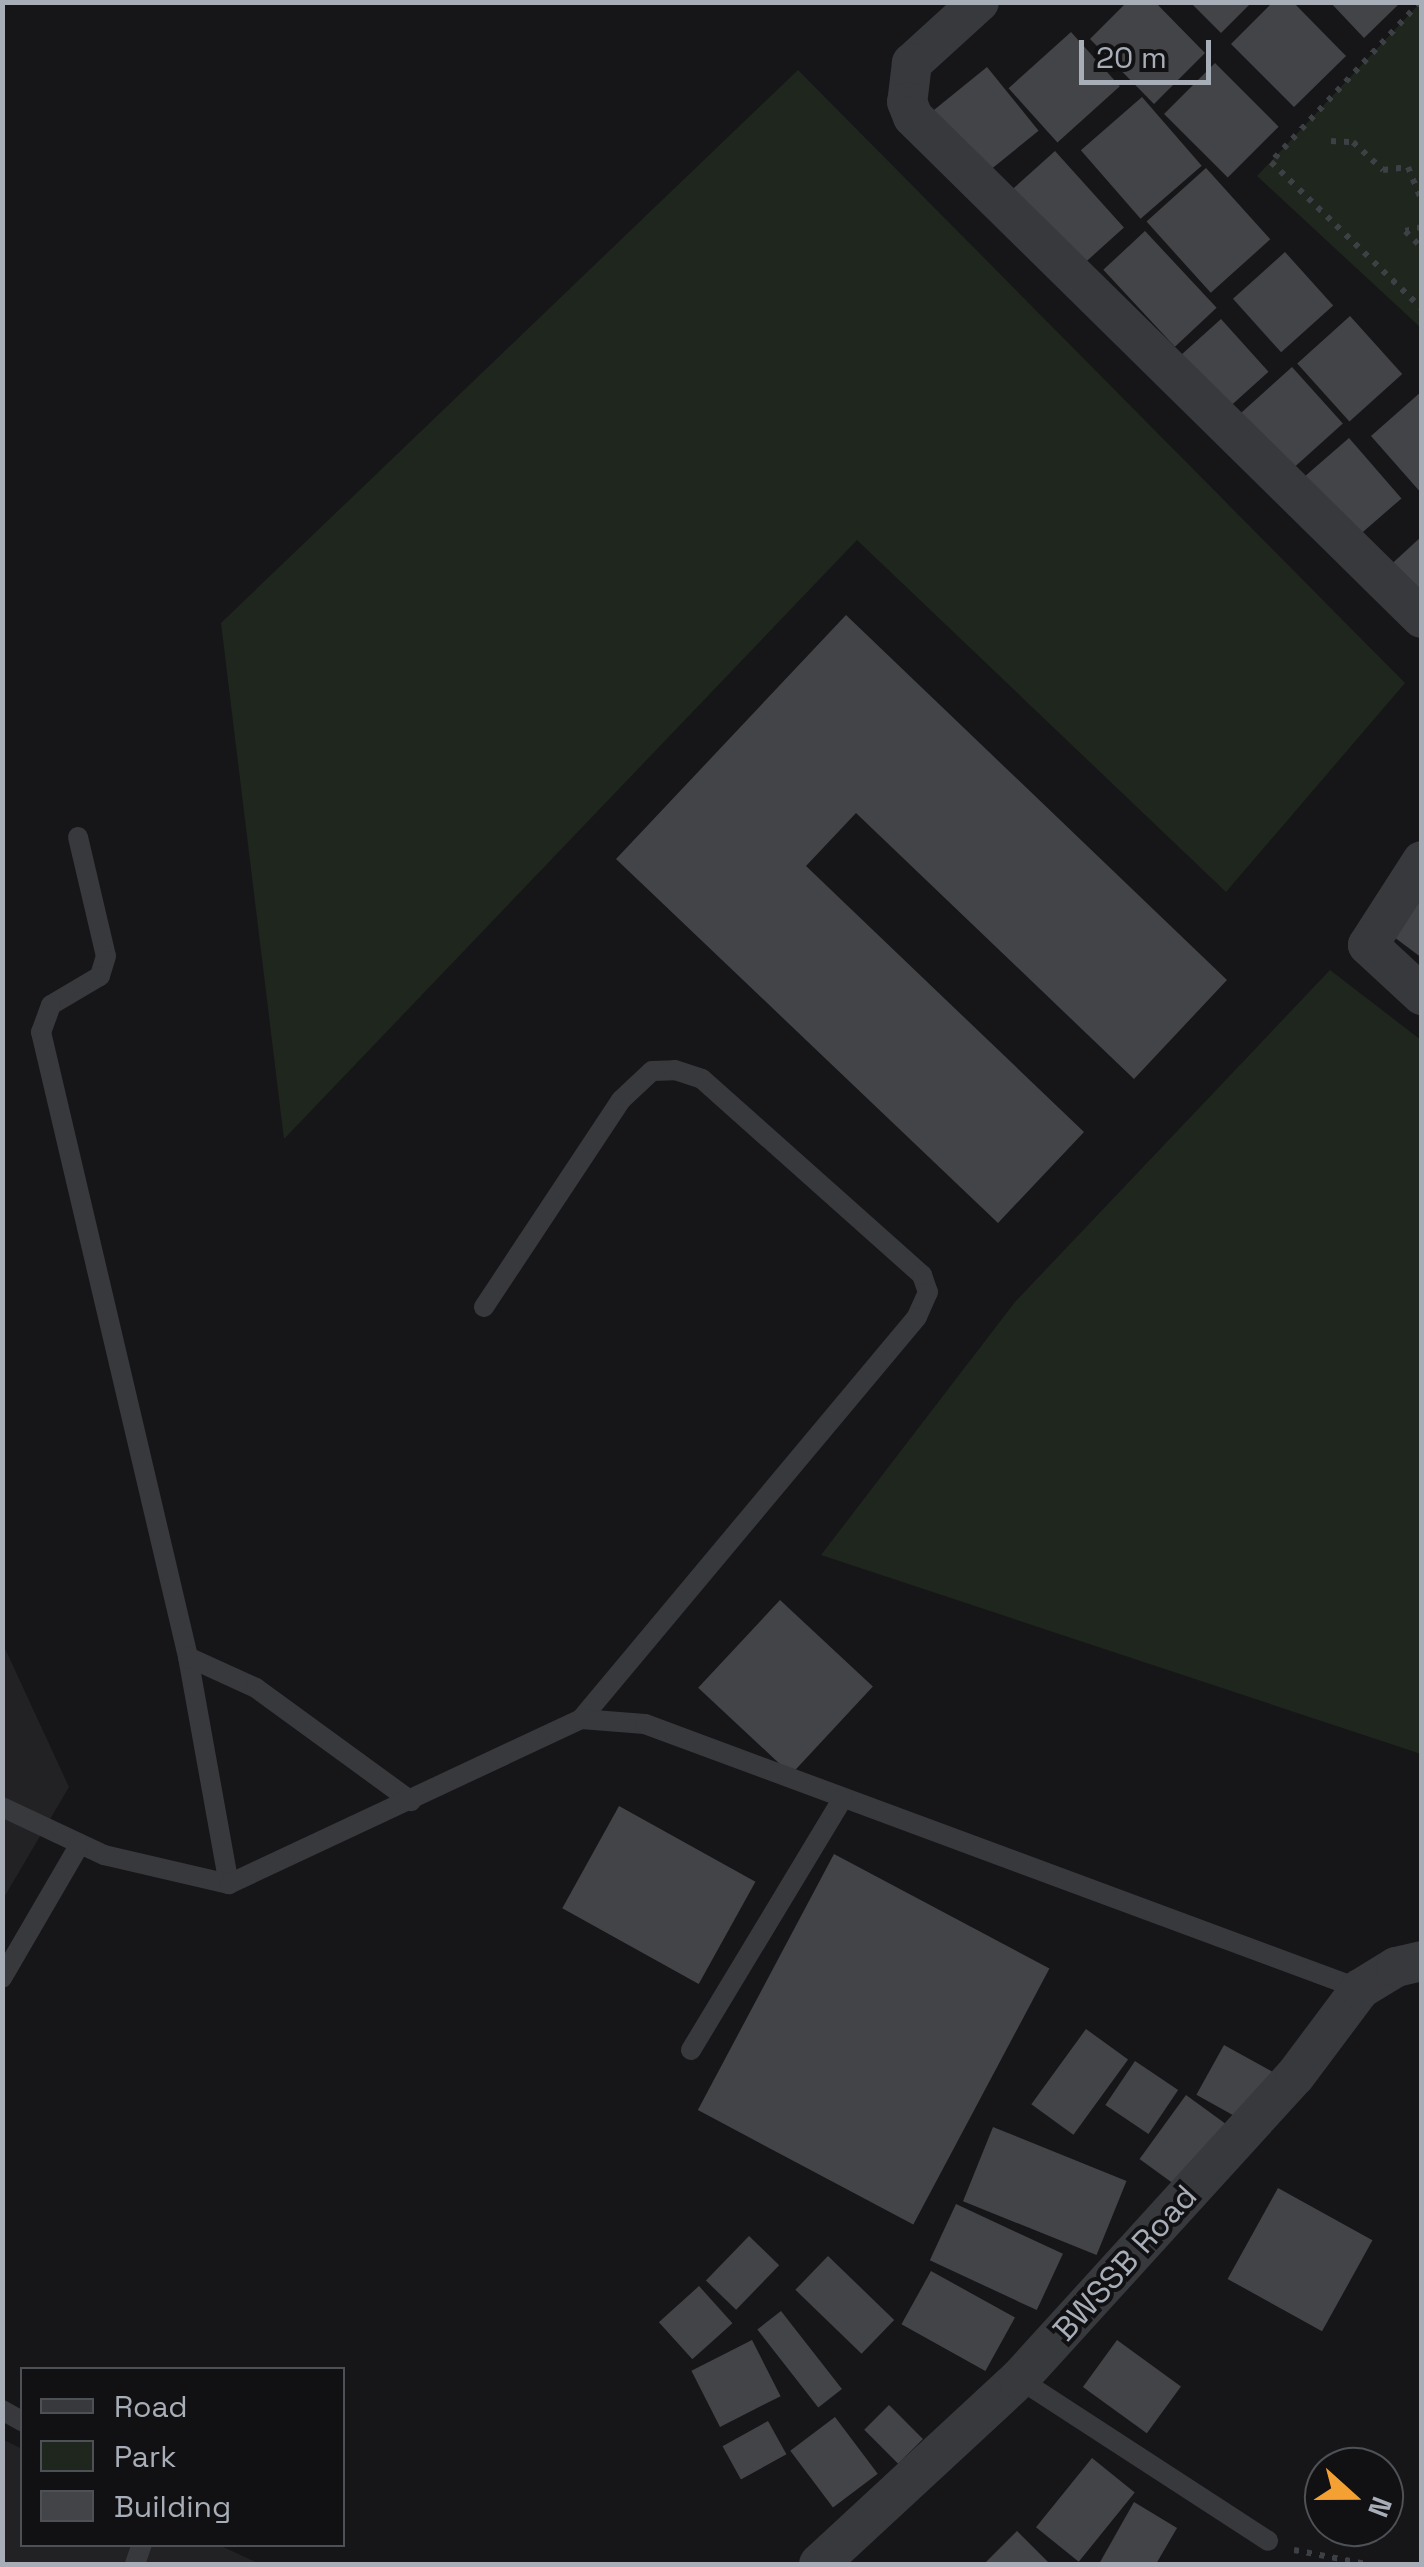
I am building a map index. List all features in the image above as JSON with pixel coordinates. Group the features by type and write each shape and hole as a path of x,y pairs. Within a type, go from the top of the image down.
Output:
{"street":[{"path":"979,2 912,64 907,102 913,117 1422,618"},
{"path":"1422,860 1368,945 1422,995"},
{"name":"BWSSB Road","path":"818,2564 1019,2379 1296,2076 1360,1989 1396,1967 1422,1961"}],"lane":[{"path":"78,837 106,956 100,976 50,1005 41,1032 188,1657 228,1884"},
{"path":"2,1807 80,1844 228,1884 580,1719 917,1317 928,1292 922,1275 702,1079 675,1070 652,1072 621,1100 484,1308"},
{"path":"188,1657 256,1688 411,1800"},
{"path":"580,1719 645,1724 1360,1989"},
{"path":"690,2050 843,1798"},
{"path":"2,1978 80,1844"},
{"path":"1019,2379 1268,2542"}],"path":[{"path":"1420,2 1271,162 1422,309"},
{"path":"1331,141 1353,142 1383,170 1408,167 1422,202"},
{"path":"1422,226 1406,231 1422,248"},
{"path":"1268,2542 1366,2564"}],"shaded area":[{"path":"2,1642 69,1787 3,1899 2,1899"},
{"path":"2,2439 20,2448 20,2547 223,2547 260,2564 3,2564"}],"green space":[{"path":"1422,3 1421,328 1257,176"},
{"path":"798,70 1405,683 1226,892 857,540 284,1139 221,623"},
{"path":"1330,970 1421,1040 1421,1754 821,1555 1015,1302"}],"building":[{"path":"1127,2 1155,2 1205,53 1154,104 1090,39"},
{"path":"1190,2 1252,2 1221,33"},
{"path":"1273,2 1293,2 1346,56 1294,107 1231,44"},
{"path":"1330,2 1401,2 1364,38"},
{"path":"1071,32 1120,86 1057,142 1009,88"},
{"path":"1215,63 1279,127 1228,178 1164,114"},
{"path":"987,67 1039,131 980,178 929,114"},
{"path":"1142,97 1202,166 1141,219 1081,150"},
{"path":"1055,151 1124,228 1082,265 1013,188"},
{"path":"1206,168 1270,239 1211,293 1147,222"},
{"path":"1145,231 1217,308 1175,347 1103,270"},
{"path":"1285,252 1333,306 1281,352 1233,299"},
{"path":"1350,316 1402,374 1349,421 1297,364"},
{"path":"1221,319 1269,372 1222,413 1175,360"},
{"path":"1292,367 1343,423 1288,473 1237,417"},
{"path":"1422,391 1422,494 1371,436"},
{"path":"1349,438 1401,498 1352,542 1299,481"},
{"path":"1422,536 1422,612 1384,571"},
{"path":"846,615 1227,980 1134,1079 856,813 806,866 1084,1132 998,1223 616,859"},
{"path":"1422,881 1422,958 1386,931"},
{"path":"780,1600 873,1687 791,1774 698,1688"},
{"path":"619,1806 755,1882 699,1984 562,1908"},
{"path":"834,1854 1049,1969 913,2225 698,2110"},
{"path":"1086,2029 1128,2060 1073,2135 1031,2104"},
{"path":"1224,2045 1273,2072 1245,2122 1196,2095"},
{"path":"1135,2061 1178,2090 1148,2134 1105,2105"},
{"path":"1186,2095 1230,2127 1183,2191 1140,2159"},
{"path":"993,2127 1127,2181 1097,2255 963,2201"},
{"path":"1278,2188 1372,2240 1322,2331 1228,2279"},
{"path":"956,2204 1063,2254 1037,2310 930,2260"},
{"path":"749,2236 779,2265 736,2310 706,2281"},
{"path":"828,2256 894,2320 862,2354 795,2290"},
{"path":"931,2271 1015,2318 985,2371 901,2324"},
{"path":"699,2286 732,2323 692,2359 659,2322"},
{"path":"781,2311 842,2389 818,2407 757,2329"},
{"path":"752,2340 781,2396 720,2427 691,2371"},
{"path":"1117,2340 1181,2386 1147,2433 1083,2387"},
{"path":"889,2405 923,2439 898,2464 864,2430"},
{"path":"835,2417 878,2474 833,2507 790,2451"},
{"path":"768,2421 786,2454 741,2479 723,2446"},
{"path":"1092,2458 1135,2493 1079,2562 1036,2527"},
{"path":"1134,2502 1177,2528 1156,2564 1099,2564"},
{"path":"1017,2531 1050,2564 984,2564"}]}
